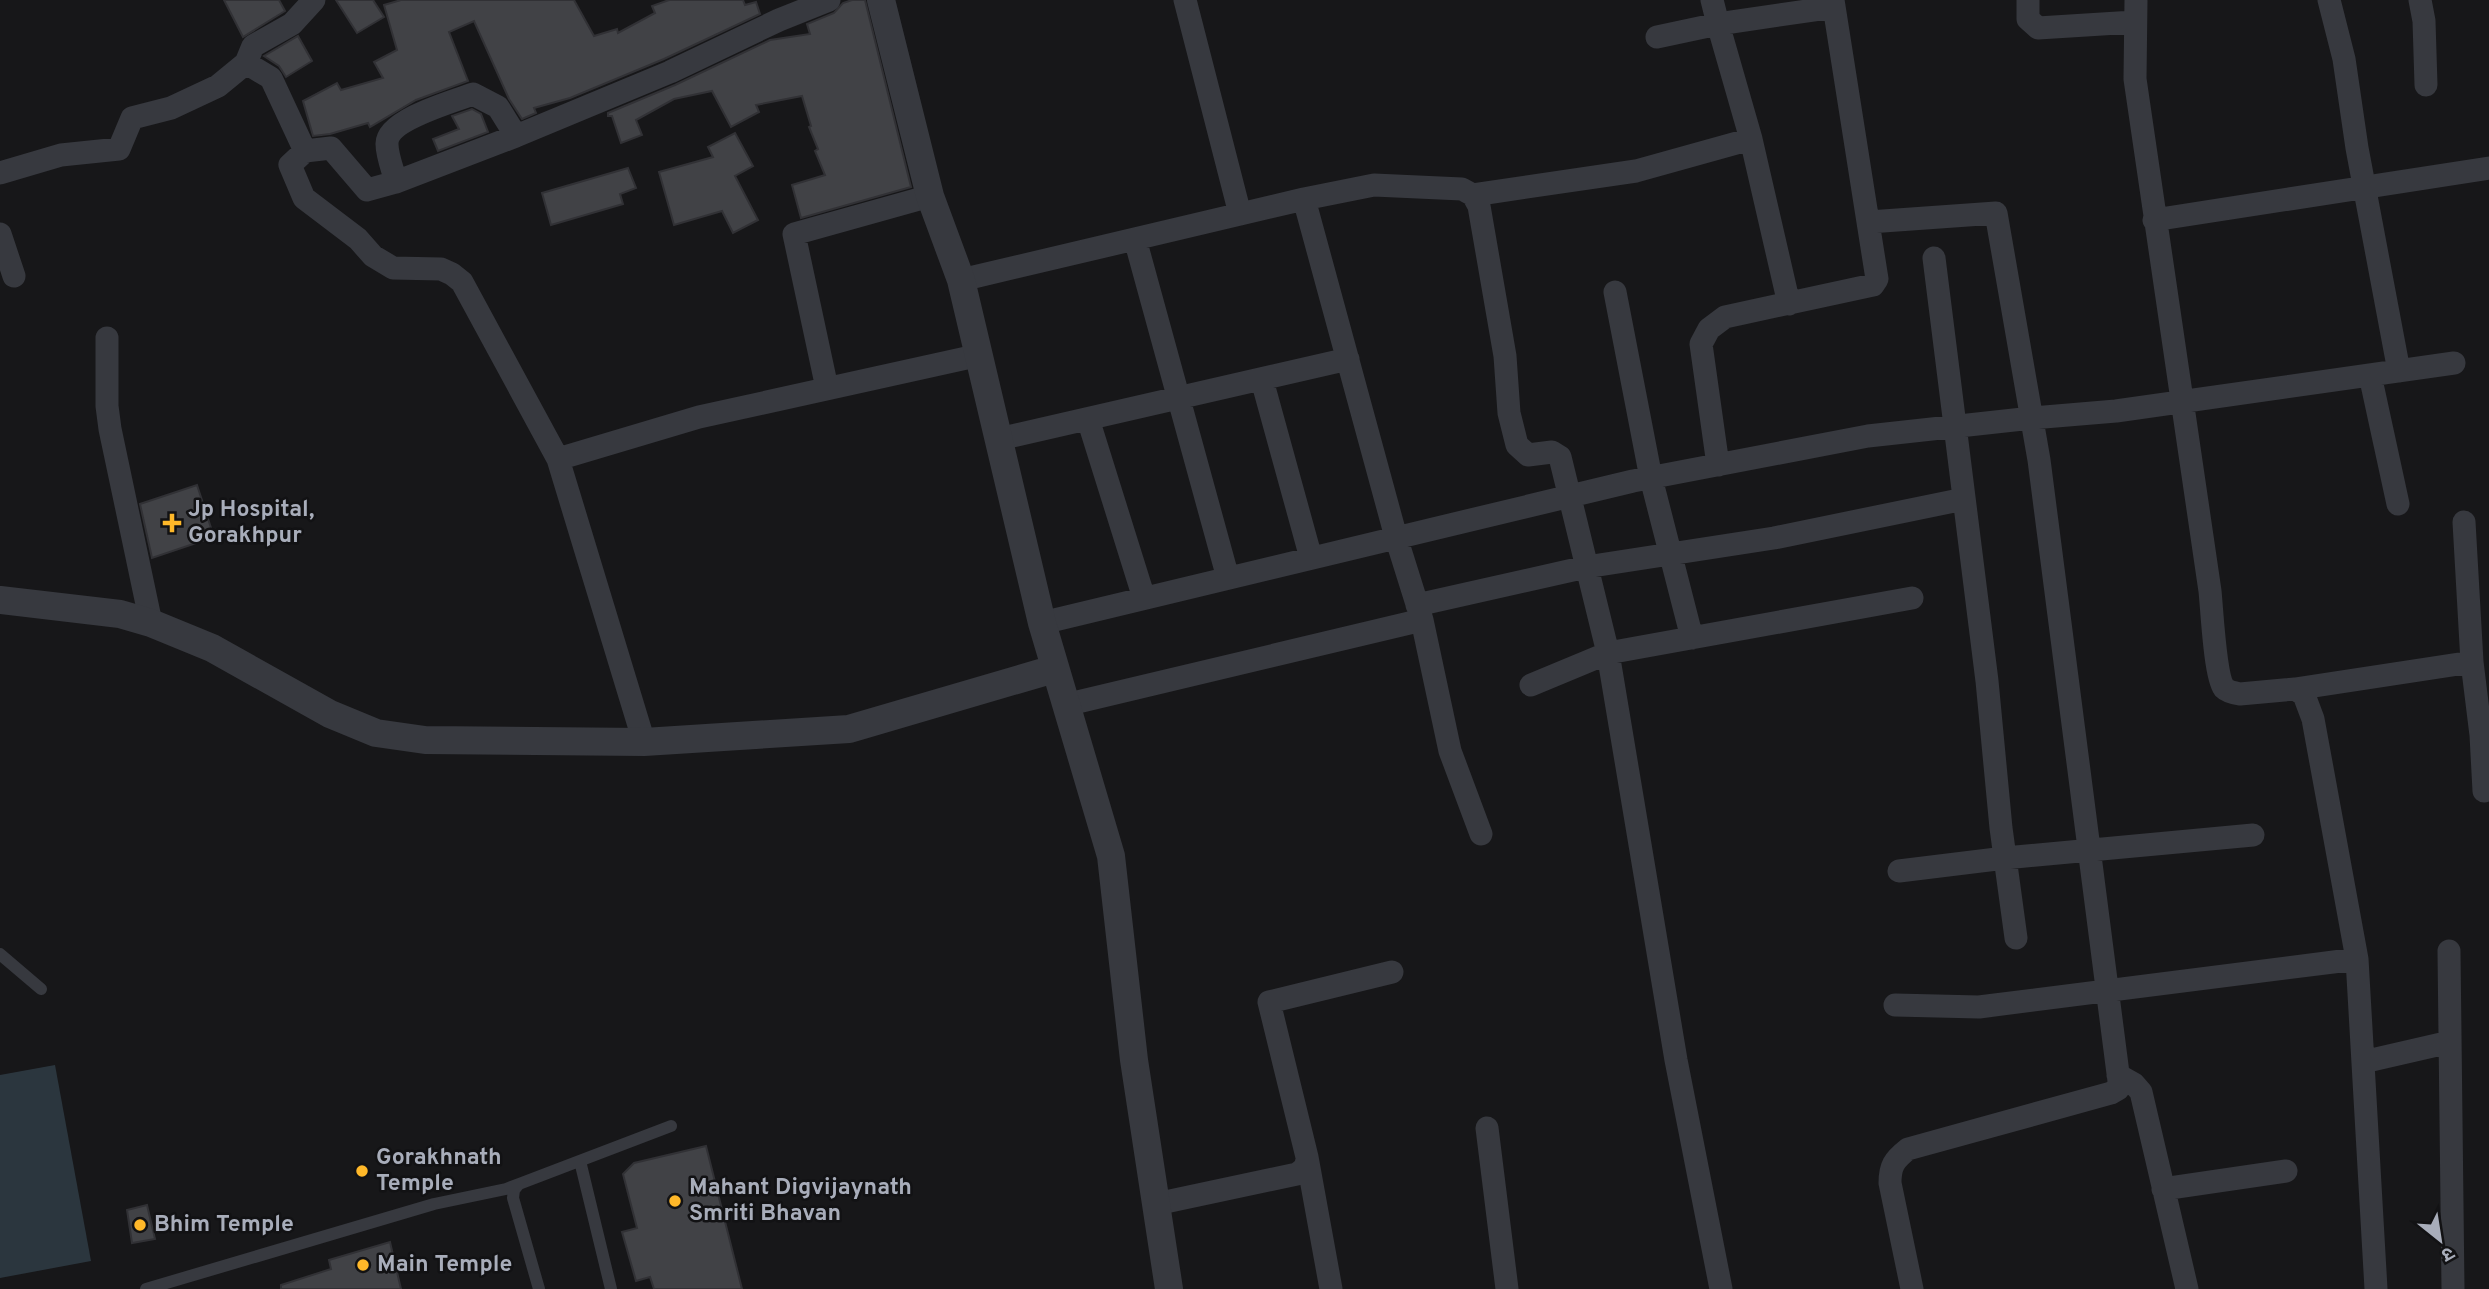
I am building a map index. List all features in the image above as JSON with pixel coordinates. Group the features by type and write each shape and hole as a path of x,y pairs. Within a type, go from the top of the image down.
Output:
{"street":[{"path":"0,173 61,155 119,149 132,118 171,108 218,86 246,62 253,46 292,24 314,0"},
{"path":"644,741 558,458 462,282 441,269 393,268 373,256 358,239 303,198 290,165 305,151 331,148 367,190 396,182 670,72 776,10 829,0"},
{"path":"881,0 930,196 961,280 1054,668 1111,856 1134,1060 1169,1289"},
{"path":"1185,0 1240,214"},
{"path":"1712,0 1751,139 1789,304"},
{"path":"2028,0 2028,19 2038,27 2135,11 2135,79 2210,591 2219,675 2225,689 2240,694 2295,689 2472,662"},
{"path":"2329,0 2344,59 2364,187 2399,371"},
{"path":"2420,0 2424,21 2426,85"},
{"path":"1657,37 1833,4 1877,273 1873,285 1725,317 1709,330 1701,344 1718,465"},
{"path":"246,62 271,78 305,151"},
{"path":"396,182 386,143 389,134 397,126 441,105 473,94 498,107 516,136"},
{"path":"1473,195 1636,171 1751,139"},
{"path":"2154,220 2489,168"},
{"path":"961,280 1374,185 1462,189 1473,195 1479,206 1505,356 1509,413 1517,445 1528,454 1556,454 1560,457 1608,653 1679,1074 1721,1289"},
{"path":"827,388 794,234 930,196"},
{"path":"1304,199 1419,613 1450,751 1481,834"},
{"path":"1869,222 1996,213 2032,418 2118,1074 2118,1089 2111,1093 1908,1149 1895,1160 1890,1169 1890,1184 1912,1289"},
{"path":"0,234 14,276"},
{"path":"1135,239 1228,578"},
{"path":"1934,258 2016,938"},
{"path":"1615,292 1651,478 1692,638"},
{"path":"107,338 107,406 110,429 151,623"},
{"path":"558,458 699,417 980,355"},
{"path":"999,439 1348,359"},
{"path":"1042,623 1569,496 1868,436 2116,411 2454,363"},
{"path":"2370,375 2398,504"},
{"path":"1262,380 1311,558"},
{"path":"1088,419 1144,598"},
{"path":"1065,705 1586,567 1774,538 1964,499"},
{"path":"2464,522 2472,662 2481,735 2484,791"},
{"path":"1531,684 1608,653 1912,598"},
{"path":"0,600 120,614 151,623 212,648 330,714 376,733 425,740 644,741 849,729 1054,668"},
{"path":"2295,689 2304,695 2314,719 2357,958 2376,1289"},
{"path":"1899,872 2088,849 2253,835"},
{"path":"2449,951 2453,1289"},
{"path":"1895,1005 1979,1007 2357,958"},
{"path":"1331,1289 1307,1157 1269,1002 1392,972"},
{"path":"2363,1062 2450,1042"},
{"path":"2118,1074 2141,1092 2187,1289"},
{"path":"1487,1128 1507,1289"},
{"path":"1156,1204 1297,1174 1307,1164 1307,1157"},
{"path":"2163,1189 2286,1171"}],"lane":[{"path":"0,954 41,989"},
{"path":"146,1289 434,1204 506,1189 671,1126"},
{"path":"580,1161 611,1289"},
{"path":"519,1184 514,1190 513,1198 540,1289"}],"shaded area":[{"path":"55,1065 91,1261 0,1278 0,1075"}],"building":[{"path":"224,0 279,0 285,11 243,37"},
{"path":"336,0 373,0 384,17 357,33"},
{"path":"401,0 574,0 594,36 617,29 618,33 655,13 652,6 669,0 743,0 745,5 756,2 760,14 664,59 570,98 534,108 536,113 522,119 509,99 474,21 449,32 468,81 416,100 370,127 368,123 313,136 303,101 337,83 341,90 383,78 374,62 397,50 384,5"},
{"path":"865,0 911,187 801,218 792,185 825,175 815,151 818,149 809,127 811,126 802,96 756,105 759,112 731,127 712,91 674,99 636,120 642,135 621,143 612,116 608,116 608,113 770,40 810,34 807,24 834,13 843,3"},
{"path":"298,36 312,61 286,77 279,66 264,56"},
{"path":"472,109 481,114 488,132 438,151 433,139 459,129 452,116"},
{"path":"735,133 753,166 735,176 758,220 733,233 722,211 674,225 659,172 713,157 708,147"},
{"path":"628,168 636,188 620,194 623,204 551,225 542,193"},
{"path":"197,485 214,537 152,558 140,504"},
{"name":"Mahant Digvijaynath Smriti Bhavan","path":"706,1146 742,1289 654,1289 650,1277 636,1281 622,1232 637,1228 623,1174 634,1163"},
{"name":"Bhim Temple","path":"147,1205 155,1239 132,1243 127,1210"},
{"name":"Main Temple","path":"390,1242 401,1289 281,1289 281,1285 331,1269 329,1260"}],"place":[{"name":"Jp Hospital, Gorakhpur","path":"172,523"},
{"name":"Gorakhnath Temple","path":"362,1171"},
{"name":"Mahant Digvijaynath Smriti Bhavan","path":"675,1201"},
{"name":"Bhim Temple","path":"140,1225"},
{"name":"Main Temple","path":"363,1265"}]}
